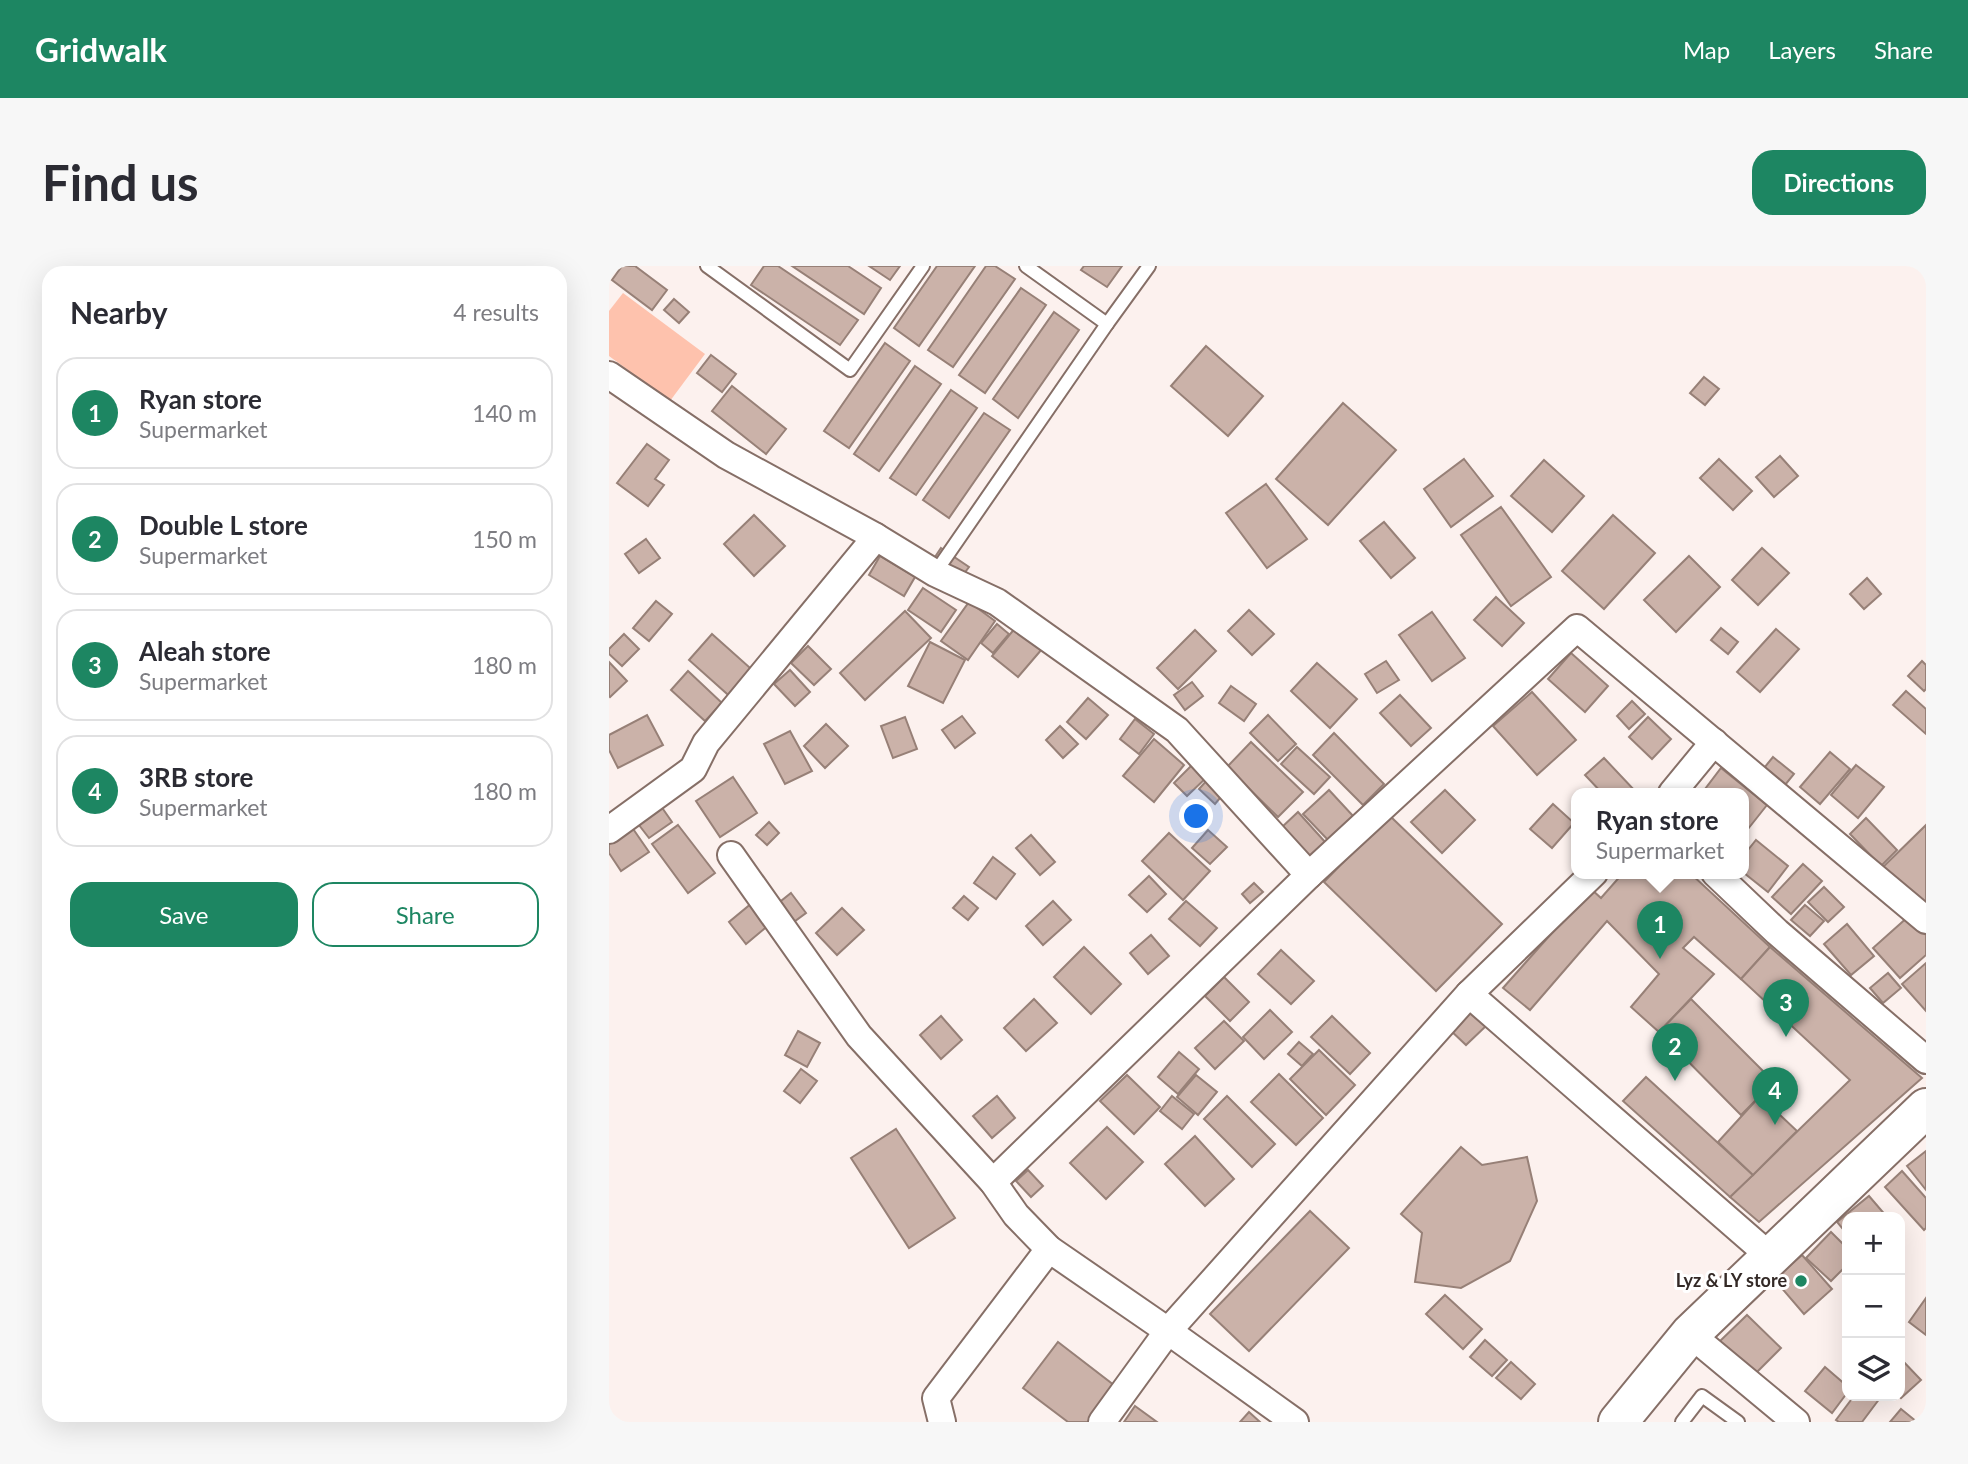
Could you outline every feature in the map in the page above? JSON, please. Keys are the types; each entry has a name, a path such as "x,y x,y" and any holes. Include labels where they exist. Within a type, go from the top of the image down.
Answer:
{"main road":[{"path":"1618,1422 1690,1334 1926,1108"}],"street":[{"path":"609,374 726,455 876,537 935,573 997,603 1177,730 1309,875"},
{"path":"609,830 693,769 706,743 876,537"},
{"path":"993,1182 1309,875 1577,628 1926,920"},
{"path":"1676,788 1714,743"},
{"path":"731,855 859,1036 993,1182 1016,1215 1049,1249 1295,1422"},
{"path":"1102,1422 1168,1331 1469,994 1588,879"},
{"path":"1722,879 1777,932 1926,1060"},
{"path":"1469,994 1771,1257"},
{"path":"942,1422 936,1398 1049,1249"},
{"path":"1690,1334 1790,1420"}],"lane":[{"path":"707,266 850,370 923,266"},
{"path":"1026,266 1107,324"},
{"path":"935,573 1149,266"},
{"path":"1682,1422 1702,1396 1738,1422"}],"shaded area":[{"path":"623,293 705,354 670,401 609,356 609,311"}],"building":[{"path":"622,266 635,266 667,290 652,310 612,280"},
{"path":"764,266 778,266 858,320 840,345 751,285"},
{"path":"792,266 848,266 881,288 864,314"},
{"path":"869,266 900,266 890,280"},
{"path":"937,266 975,266 919,346 894,328"},
{"path":"986,266 995,266 1015,279 953,367 928,350"},
{"path":"1084,266 1122,266 1107,287 1081,270"},
{"path":"1021,288 1046,305 985,393 959,375"},
{"path":"674,299 689,312 679,323 664,310"},
{"path":"1054,312 1079,330 1018,418 993,399"},
{"path":"885,343 910,361 849,448 824,431"},
{"path":"1206,346 1263,396 1228,436 1171,386"},
{"path":"711,355 736,374 722,392 697,373"},
{"path":"915,366 941,384 879,471 854,454"},
{"path":"1704,377 1719,389 1705,405 1690,393"},
{"path":"732,386 786,429 766,454 712,411"},
{"path":"951,390 977,408 916,495 890,478"},
{"path":"1343,403 1396,450 1328,525 1276,479"},
{"path":"984,413 1010,430 949,518 923,500"},
{"path":"647,444 669,460 655,479 664,485 648,506 617,483"},
{"path":"1780,456 1798,476 1774,497 1756,477"},
{"path":"1464,459 1493,496 1451,527 1424,489"},
{"path":"1719,459 1752,491 1733,510 1700,478"},
{"path":"1544,460 1584,496 1552,532 1511,496"},
{"path":"1266,484 1307,539 1267,568 1226,513"},
{"path":"1501,507 1551,577 1511,606 1461,535"},
{"path":"754,515 785,546 754,576 724,544"},
{"path":"1613,515 1655,553 1604,609 1562,571"},
{"path":"1384,522 1415,558 1391,578 1360,541"},
{"path":"646,539 660,558 639,573 625,554"},
{"path":"941,548 969,567 963,575 935,557"},
{"path":"1762,548 1789,573 1758,605 1732,580"},
{"path":"880,556 915,577 904,596 869,575"},
{"path":"1689,556 1720,587 1676,632 1644,600"},
{"path":"1867,578 1881,594 1864,609 1850,594"},
{"path":"923,588 956,610 941,632 908,610"},
{"path":"1496,597 1524,623 1502,646 1474,620"},
{"path":"656,601 672,614 649,641 633,628"},
{"path":"969,602 995,621 968,660 941,641"},
{"path":"1249,610 1274,634 1252,655 1228,631"},
{"path":"905,611 931,638 865,700 840,673"},
{"path":"1432,612 1465,658 1432,681 1399,635"},
{"path":"997,624 1009,634 993,653 981,643"},
{"path":"1016,627 1042,649 1018,677 992,656"},
{"path":"1721,628 1738,642 1728,654 1711,640"},
{"path":"1776,629 1799,649 1760,692 1737,672"},
{"path":"1195,630 1216,651 1178,689 1157,668"},
{"path":"624,634 639,649 622,666 609,654 609,649"},
{"path":"712,634 758,675 735,701 689,660"},
{"path":"930,642 965,660 943,703 908,686"},
{"path":"808,646 831,669 814,685 791,663"},
{"path":"1571,653 1608,686 1585,712 1548,679"},
{"path":"1386,661 1399,680 1377,693 1365,674"},
{"path":"1922,661 1926,665 1924,691 1908,676"},
{"path":"609,662 627,681 610,697 609,696"},
{"path":"1317,663 1357,699 1330,728 1291,691"},
{"path":"790,670 810,692 795,706 774,684"},
{"path":"688,671 722,703 705,721 671,690"},
{"path":"1192,682 1203,696 1185,710 1174,695"},
{"path":"1231,686 1256,704 1244,721 1219,703"},
{"path":"1906,691 1926,709 1926,734 1893,705"},
{"path":"1532,692 1576,740 1537,775 1493,726"},
{"path":"1400,695 1431,728 1411,746 1380,713"},
{"path":"1088,698 1108,715 1086,739 1067,722"},
{"path":"1632,701 1645,714 1629,729 1617,716"},
{"path":"647,715 663,745 618,768 609,750 609,735"},
{"path":"1268,715 1296,744 1278,761 1250,733"},
{"path":"962,716 975,733 955,748 942,730"},
{"path":"905,717 917,749 893,758 881,726"},
{"path":"1648,717 1671,739 1652,759 1629,737"},
{"path":"1135,719 1154,734 1139,754 1120,739"},
{"path":"826,724 848,746 825,768 804,746"},
{"path":"1060,726 1078,744 1063,758 1046,740"},
{"path":"790,731 812,771 785,784 764,744"},
{"path":"1334,733 1384,784 1363,805 1313,755"},
{"path":"1154,739 1184,765 1154,802 1123,776"},
{"path":"1251,742 1303,792 1278,817 1227,767"},
{"path":"1297,747 1330,777 1314,794 1281,764"},
{"path":"1830,752 1850,769 1820,804 1800,787"},
{"path":"1773,757 1794,774 1785,785 1764,768"},
{"path":"1604,758 1632,788 1597,788 1585,775"},
{"path":"1194,763 1207,777 1187,796 1174,783"},
{"path":"1856,765 1884,787 1858,818 1831,795"},
{"path":"1721,768 1746,788 1706,788"},
{"path":"733,777 757,813 720,837 696,801"},
{"path":"1209,778 1225,792 1215,804 1199,789"},
{"path":"1329,790 1354,817 1329,841 1303,814"},
{"path":"1445,790 1475,820 1442,853 1411,822"},
{"path":"1749,791 1767,805 1749,828"},
{"path":"656,799 672,822 649,838 632,816"},
{"path":"1553,804 1571,820 1571,826 1552,848 1530,829"},
{"path":"1298,812 1326,843 1310,857 1282,827"},
{"path":"1389,815 1502,924 1436,991 1324,882"},
{"path":"1866,818 1897,850 1881,866 1850,834"},
{"path":"769,822 779,833 767,845 756,835"},
{"path":"629,823 649,852 621,871 609,853 609,837"},
{"path":"678,825 715,873 688,893 652,844"},
{"path":"1926,825 1926,913 1882,868"},
{"path":"1208,830 1227,847 1210,864 1192,848"},
{"path":"1169,833 1210,871 1183,900 1142,861"},
{"path":"1031,835 1055,862 1040,875 1016,848"},
{"path":"1756,840 1788,866 1768,892 1749,877 1749,849"},
{"path":"993,857 1015,874 996,899 974,883"},
{"path":"1803,864 1822,881 1791,914 1772,897"},
{"path":"1149,876 1166,894 1147,912 1129,895"},
{"path":"1618,879 1696,879 1770,947 1741,979 1694,937 1683,948 1714,974 1659,1032 1631,1007 1659,974 1607,921 1530,1010 1503,988 1591,889 1601,898"},
{"path":"1254,883 1263,892 1250,903 1242,894"},
{"path":"1824,887 1844,907 1828,922 1808,902"},
{"path":"791,893 806,913 791,924 776,905"},
{"path":"964,896 978,908 968,920 953,908"},
{"path":"1053,901 1071,920 1043,945 1026,926"},
{"path":"1186,901 1217,928 1200,946 1169,919"},
{"path":"752,903 770,924 746,944 729,922"},
{"path":"1805,905 1824,921 1810,936 1791,920"},
{"path":"842,908 864,930 837,955 816,933"},
{"path":"1909,916 1926,935 1926,955 1900,978 1873,948"},
{"path":"1847,924 1874,956 1851,975 1824,944"},
{"path":"1151,935 1169,956 1148,974 1130,953"},
{"path":"1084,947 1121,984 1091,1014 1054,977"},
{"path":"1770,947 1922,1078 1759,1222 1730,1197 1850,1080 1741,979"},
{"path":"1281,950 1314,981 1291,1004 1258,974"},
{"path":"1926,963 1926,1011 1902,984"},
{"path":"1888,973 1901,988 1883,1003 1870,988"},
{"path":"1224,977 1249,1002 1230,1021 1205,996"},
{"path":"1034,999 1057,1023 1026,1051 1004,1028"},
{"path":"1691,999 1774,1082 1741,1115 1659,1032"},
{"path":"1469,1008 1487,1025 1466,1045 1448,1028"},
{"path":"1270,1010 1292,1032 1264,1059 1243,1037"},
{"path":"941,1016 962,1040 941,1059 920,1035"},
{"path":"1332,1016 1370,1053 1350,1074 1311,1037"},
{"path":"1224,1021 1244,1041 1215,1069 1195,1048"},
{"path":"798,1031 820,1043 807,1067 785,1055"},
{"path":"1299,1042 1313,1054 1302,1066 1288,1054"},
{"path":"1319,1050 1355,1085 1326,1115 1290,1079"},
{"path":"1179,1052 1199,1069 1178,1094 1158,1077"},
{"path":"801,1069 817,1081 800,1103 784,1091"},
{"path":"1279,1074 1323,1118 1296,1145 1251,1102"},
{"path":"1127,1075 1160,1107 1134,1134 1100,1101"},
{"path":"1196,1075 1217,1092 1198,1115 1177,1097"},
{"path":"1646,1077 1753,1175 1730,1197 1623,1101"},
{"path":"997,1096 1015,1118 992,1138 973,1116"},
{"path":"1172,1096 1194,1114 1182,1129 1160,1111"},
{"path":"1227,1096 1275,1144 1252,1167 1204,1119"},
{"path":"1760,1096 1797,1131 1753,1175 1718,1142"},
{"path":"1107,1127 1143,1162 1106,1199 1070,1163"},
{"path":"896,1129 955,1218 909,1248 851,1158"},
{"path":"1195,1136 1234,1179 1205,1206 1165,1164"},
{"path":"1461,1147 1482,1165 1527,1157 1537,1201 1510,1261 1461,1288 1415,1282 1422,1233 1401,1214"},
{"path":"1926,1151 1926,1190 1907,1166"},
{"path":"1028,1170 1043,1186 1031,1197 1016,1181"},
{"path":"1902,1171 1926,1198 1924,1230 1885,1187"},
{"path":"1869,1196 1883,1212 1849,1212"},
{"path":"1310,1211 1349,1248 1249,1351 1210,1314"},
{"path":"1831,1232 1842,1243 1842,1270 1831,1281 1806,1258"},
{"path":"1802,1255 1832,1289 1804,1314 1774,1279"},
{"path":"1445,1295 1482,1329 1463,1349 1426,1314"},
{"path":"1926,1298 1926,1335 1909,1322"},
{"path":"1747,1315 1781,1348 1753,1376 1719,1342"},
{"path":"1485,1340 1507,1360 1492,1376 1470,1357"},
{"path":"1058,1342 1119,1389 1094,1422 1068,1422 1023,1388"},
{"path":"1511,1362 1535,1384 1521,1399 1496,1378"},
{"path":"1905,1363 1921,1380 1905,1394"},
{"path":"1825,1367 1842,1382 1842,1400 1832,1413 1805,1391"},
{"path":"1850,1401 1878,1401 1862,1422 1836,1420"},
{"path":"1135,1406 1157,1422 1124,1422"},
{"path":"1901,1409 1917,1422 1890,1422"},
{"path":"1249,1412 1260,1422 1240,1422"}],"place":[{"name":"Ryan store","path":"1660,959"},
{"name":"Aleah store","path":"1786,1037"},
{"name":"Double L store","path":"1675,1081"},
{"name":"3RB store","path":"1775,1125"},
{"name":"Lyz & LY store","path":"1801,1281"}]}
